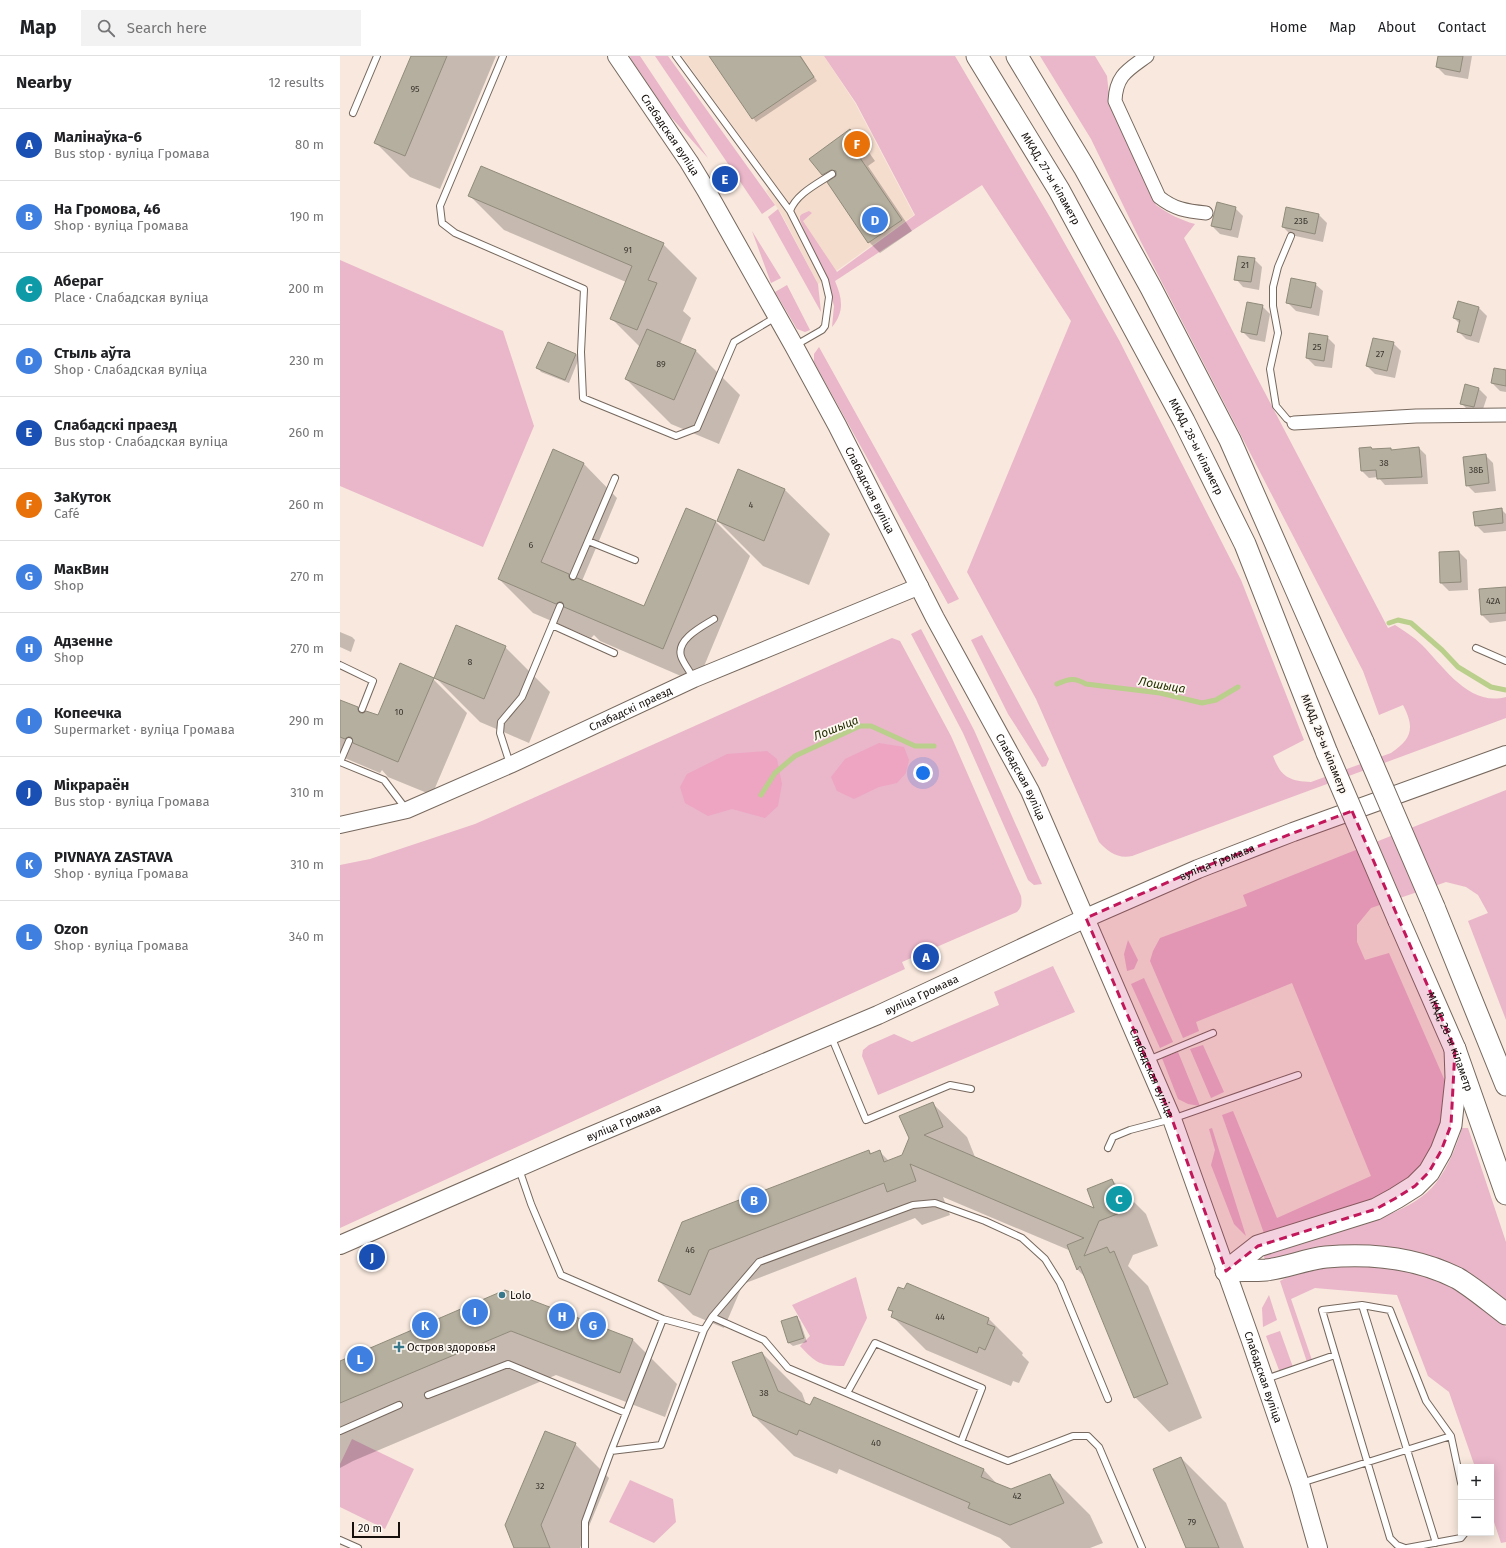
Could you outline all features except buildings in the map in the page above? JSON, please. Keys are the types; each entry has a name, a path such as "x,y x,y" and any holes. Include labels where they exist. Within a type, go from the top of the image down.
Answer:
{"highway":[{"name":"МКАД, 27-ы кіламетр","path":"977,56 1059,190 1121,303"},
{"path":"1017,56 1084,167 1151,288 1230,440 1434,907 1506,1085"},
{"name":"МКАД, 28-ы кіламетр","path":"1121,303 1184,420 1245,544 1326,753 1455,1049 1506,1194"},
{"path":"1226,1270 1258,1246 1376,1209 1415,1186 1429,1172 1441,1151 1450,1125 1456,1078 1455,1049"},
{"path":"1226,1270 1267,1270 1325,1257 1362,1256 1399,1259 1428,1267 1457,1278 1506,1314"}],"main road":[{"name":"Слабадская вуліца","path":"617,56 689,162 794,346 837,425 935,618 1030,791 1172,1119 1300,1484 1318,1548"},
{"name":"вуліца Громава","path":"340,1246 518,1168 878,1015 1086,918 1198,869 1285,835 1506,754"}],"street":[{"path":"1147,56 1125,73 1118,82 1115,101 1159,197 1168,204 1180,210 1206,214"},
{"path":"1294,423 1416,416 1506,415"},
{"name":"Слабадскі праезд","path":"340,825 407,810 510,765 694,679 920,586"}],"lane":[{"path":"353,113 377,56"},
{"path":"503,56 440,206 442,223 455,234 584,289 581,352 583,398 676,436 697,428 734,342 777,317"},
{"path":"676,56 790,211 825,280 829,297 825,326 822,330 794,346"},
{"path":"790,211 792,204 798,198 832,174"},
{"path":"1291,236 1278,268 1273,287 1273,306 1278,333 1270,369 1276,406 1287,419 1294,423"},
{"path":"573,576 615,478"},
{"path":"588,541 635,560"},
{"path":"510,765 500,733 501,722 522,697 560,606"},
{"path":"694,679 680,656 681,646 692,632 714,619"},
{"path":"552,625 614,653"},
{"path":"1476,648 1506,661"},
{"path":"340,666 373,681 362,709"},
{"path":"349,741 340,762 384,780 407,810"},
{"path":"1146,1061 1213,1033"},
{"path":"830,1035 866,1120 950,1085 971,1090"},
{"path":"1108,1148 1113,1137 1130,1130 1172,1119 1298,1075"},
{"path":"518,1168 531,1204 561,1275 663,1319 704,1330"},
{"path":"611,1451 661,1445 704,1330 712,1318 759,1262 913,1205 934,1203 985,1221 1022,1238 1045,1258 1060,1283 1108,1399"},
{"path":"1362,1305 1436,1543"},
{"path":"1458,1469 1451,1436 1426,1401 1390,1310 1362,1305 1322,1310 1390,1538 1397,1545 1406,1548 1461,1538 1463,1536"},
{"path":"712,1318 764,1340 788,1368 1008,1461 1073,1436 1088,1436 1099,1447 1142,1548"},
{"path":"585,1548 585,1522 663,1319"},
{"path":"847,1393 875,1344 982,1388 962,1442"},
{"path":"1264,1380 1336,1355"},
{"path":"428,1395 508,1364 626,1413"},
{"path":"340,1431 400,1405"},
{"path":"1300,1484 1451,1436"},
{"path":"340,1540 358,1548"}],"highlighted area":[{"path":"1352,811 1455,1049 1451,1125 1441,1151 1429,1172 1415,1186 1376,1209 1258,1246 1226,1271 1172,1119 1086,918 1198,869"}],"shaded area":[{"path":"630,56 640,56 708,158 669,115"},
{"path":"655,56 668,56 775,205 762,214"},
{"path":"682,56 824,56 855,103 914,215 818,284 782,215 766,191 774,183"},
{"path":"824,56 955,56 1051,219 1119,340 1241,580 1304,740 1273,756 1279,769 1283,773 1291,779 1311,782 1391,753 1407,738 1410,727 1407,713 1403,705 1379,715 1363,671 1141,242 1091,139 1040,56 1095,56 1107,76 1110,105 1156,205 1184,221 1195,224 1184,238 1388,628 1395,625 1412,637 1422,645 1448,674 1469,691 1480,696 1493,699 1506,697 1506,718 1132,856 1118,856 1102,846 1036,699 967,572 1071,321 982,185 835,281 841,299 841,310 832,327 834,306 830,291 800,220 800,216 809,211 812,213 803,221 837,272 915,215 856,103"},
{"path":"778,209 818,284 821,312 768,217"},
{"path":"752,231 781,278 771,283"},
{"path":"340,260 503,331 534,426 483,547 340,486"},
{"path":"787,285 810,330 805,332 797,329 775,292"},
{"path":"819,347 959,599 948,604 814,362 814,354"},
{"path":"921,629 974,730 1042,884 1034,885 1028,880 963,733 911,634"},
{"path":"982,635 1049,759 1046,766 1042,767 1008,714 971,640"},
{"path":"892,638 900,641 951,736 1021,896 1021,905 1017,912 902,962 905,969 340,1228 340,865 370,859 475,824"},
{"path":"879,743 904,747 909,760 906,773 897,783 879,787 854,799 837,791 831,777 845,759"},
{"path":"767,751 777,759 782,784 778,806 765,818 732,809 708,816 685,803 680,787 687,774 727,754"},
{"path":"1506,790 1506,1020 1468,921 1488,913 1478,895 1466,887 1446,882 1371,908 1357,925 1357,942 1365,960 1389,953 1448,1088 1440,1135 1422,1166 1394,1192 1266,1239 1222,1115 1233,1111 1277,1218 1371,1176 1292,983 1196,1022 1199,1031 1183,1038 1150,961 1153,951 1160,938 1247,906 1243,895"},
{"path":"1128,940 1138,960 1134,969 1127,971 1124,954"},
{"path":"1053,966 1075,1012 878,1095 862,1056 863,1050 869,1045 894,1034 912,1042 999,1005 994,992"},
{"path":"1144,978 1173,1042 1160,1048 1131,984"},
{"path":"1203,1045 1224,1092 1211,1098 1190,1049"},
{"path":"1178,1052 1200,1106 1188,1104 1178,1099 1162,1058"},
{"path":"1212,1128 1246,1236 1234,1224 1211,1165 1215,1150 1209,1129"},
{"path":"1462,1128 1468,1128 1506,1242 1506,1301 1437,1262 1265,1261 1265,1253 1375,1219 1403,1208 1415,1201 1426,1193 1440,1177 1451,1157"},
{"path":"1341,1263 1381,1265 1415,1272 1449,1285 1480,1303 1506,1327 1506,1542 1501,1543 1494,1522 1494,1464 1474,1464 1449,1392 1428,1376 1397,1295 1315,1288 1291,1299 1312,1360 1307,1362 1280,1281 1292,1275"},
{"path":"856,1277 867,1318 844,1366 829,1365 819,1362 810,1356 800,1346 810,1336 792,1305"},
{"path":"1269,1295 1277,1320 1263,1327 1262,1308"},
{"path":"1280,1331 1294,1370 1283,1372 1279,1370 1266,1336"},
{"path":"352,1439 414,1469 385,1529 340,1507 340,1464"},
{"path":"630,1480 673,1499 676,1522 654,1543 609,1522"}],"waterway":[{"name":"Лошыца","path":"1389,623 1398,620 1411,623 1442,650 1458,667 1491,687 1506,690"},
{"name":"Лошыца","path":"1057,684 1069,680 1075,680 1086,684 1160,693 1202,703 1216,700 1238,687"},
{"name":"Лошыца","path":"761,795 775,773 795,756 860,726 871,726 915,746 934,746"}],"place":[{"name":"ЗаКуток","path":"857,144"},
{"name":"Слабадскі праезд","path":"725,179"},
{"name":"Стыль аўта","path":"875,220"},
{"name":"Малінаўка-6","path":"926,957"},
{"name":"Абераг","path":"1119,1199"},
{"name":"На Громова, 46","path":"754,1200"},
{"name":"Мікрараён","path":"372,1257"},
{"name":"Lolo","path":"502,1295"},
{"name":"Копеечка","path":"475,1312"},
{"name":"Адзенне","path":"562,1316"},
{"name":"PIVNAYA ZASTAVA","path":"425,1325"},
{"name":"МакВин","path":"593,1325"},
{"name":"Остров здоровья","path":"399,1347"},
{"name":"Ozon","path":"360,1359"}]}
